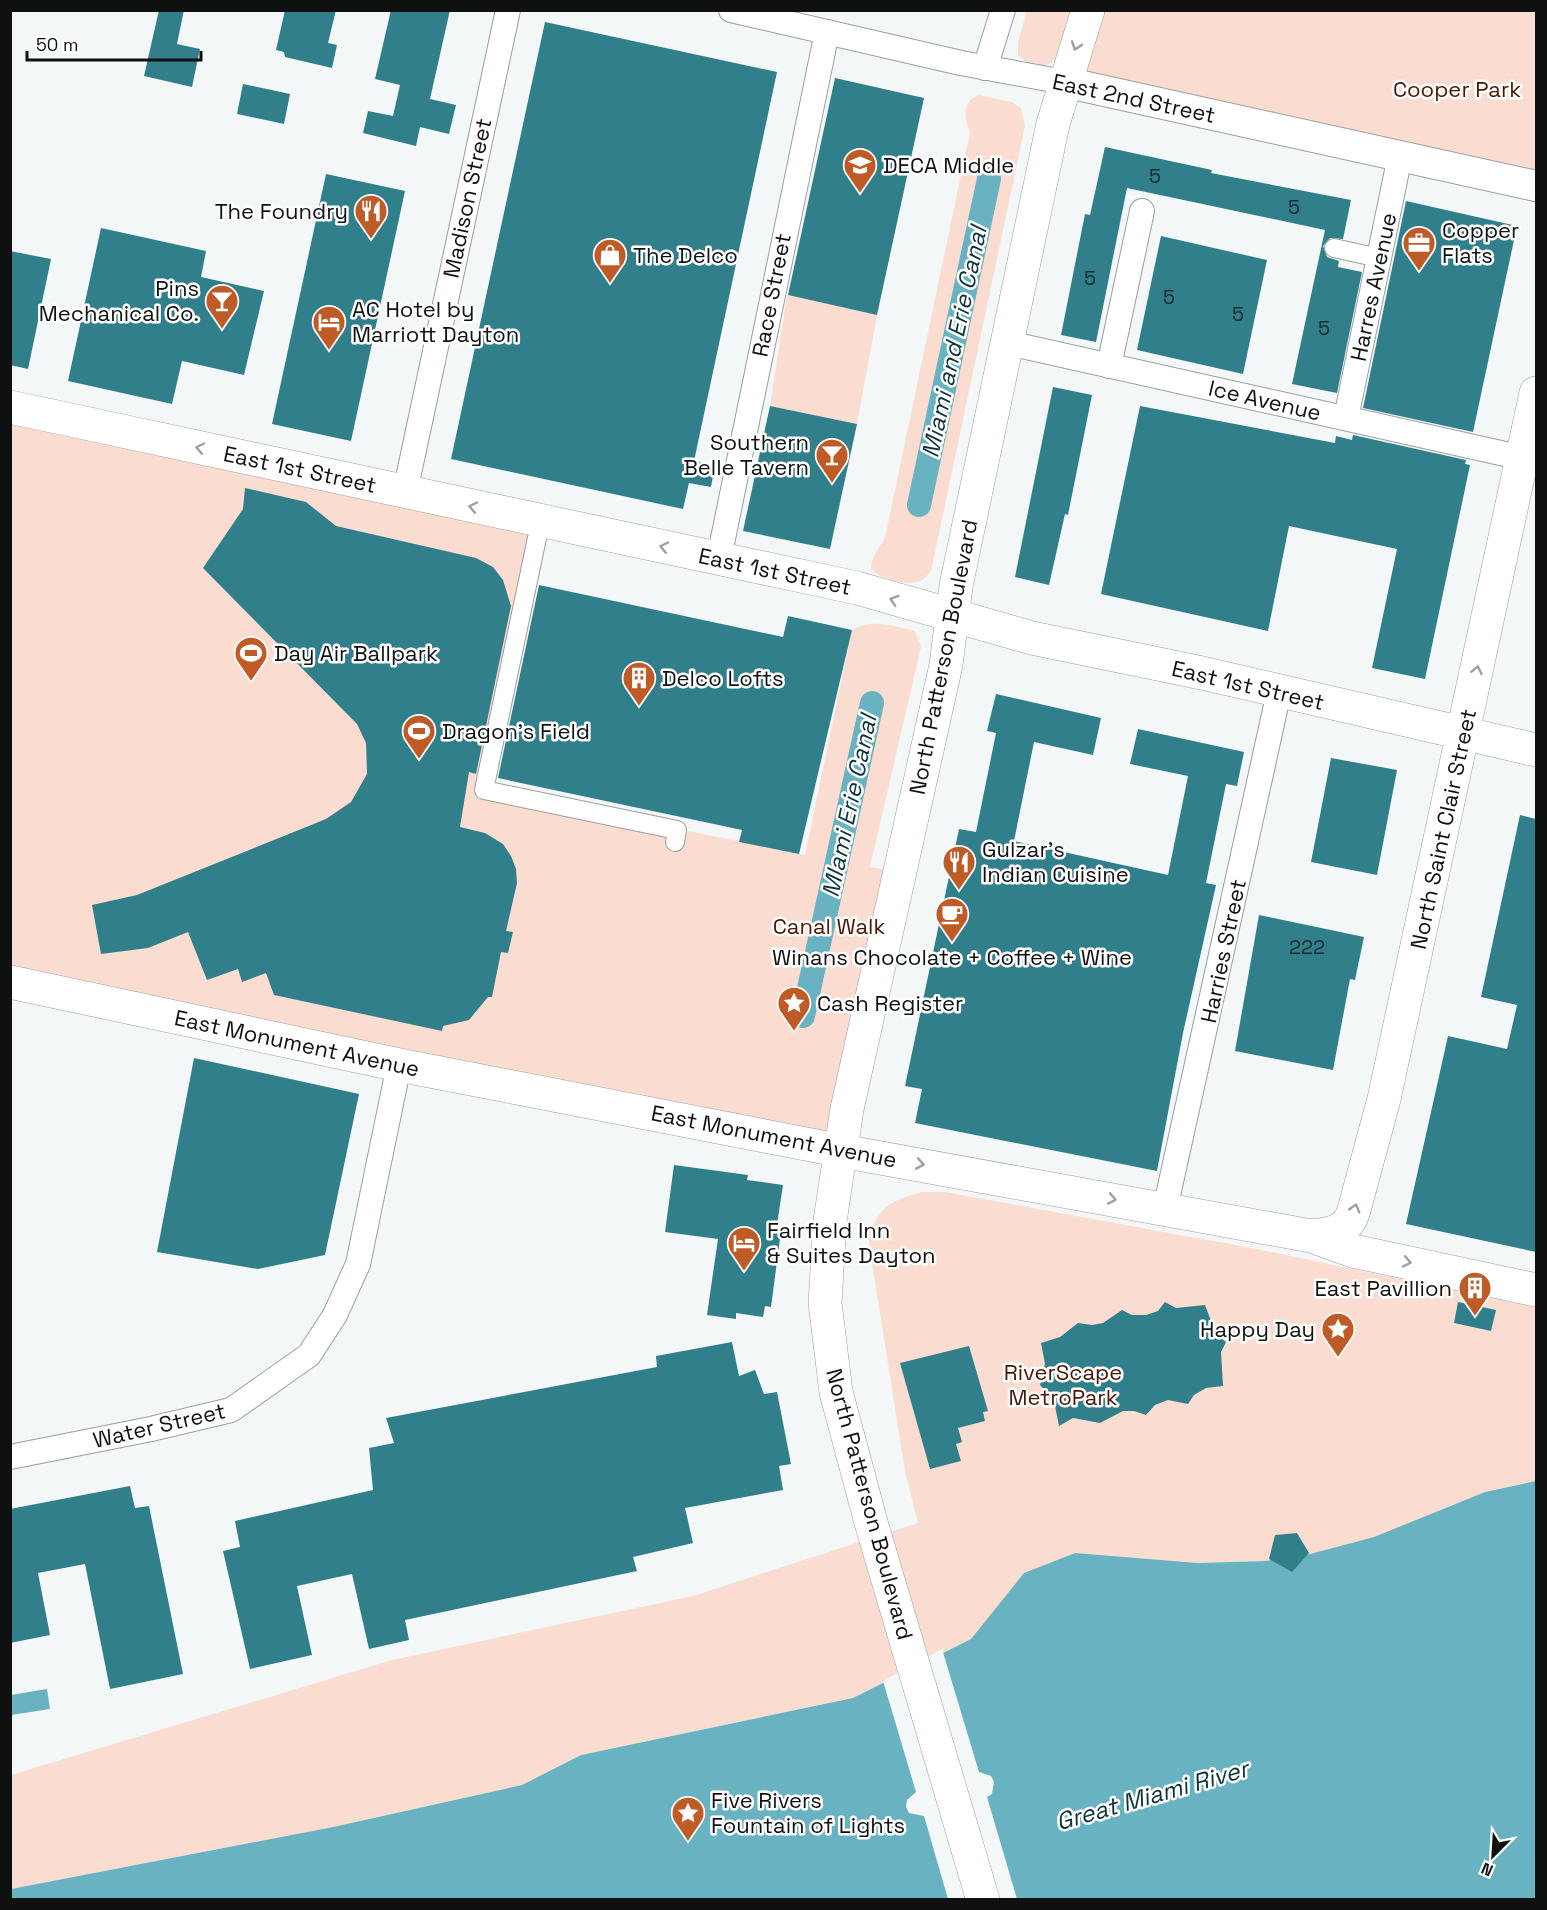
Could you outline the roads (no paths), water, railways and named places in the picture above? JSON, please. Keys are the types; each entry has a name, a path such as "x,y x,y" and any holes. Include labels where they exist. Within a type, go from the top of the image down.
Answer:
{"main road":[{"name":"North Patterson Boulevard","path":"983,1899 872,1526 836,1392 825,1311 830,1221 847,1109 946,665 951,615 1053,124 1064,82 1088,10"},
{"name":"North Saint Clair Street","path":"1311,1236 1333,1234 1344,1228 1354,1210 1384,1099 1536,393"},
{"name":"East 1st Street","path":"10,407 857,588 1032,639 1536,750"},
{"name":"East Monument Avenue","path":"10,982 399,1065 842,1151 1311,1236 1353,1251 1536,1290"}],"street":[{"name":"Madison Street","path":"405,492 508,10"},
{"name":"East 2nd Street","path":"731,10 985,68 1064,82 1536,186"},
{"path":"985,68 1003,10"},
{"name":"Race Street","path":"719,558 826,32"},
{"name":"Harres Avenue","path":"1346,418 1400,156"},
{"path":"1109,366 1142,211"},
{"path":"1334,248 1379,258"},
{"name":"Ice Avenue","path":"1008,343 1523,458"},
{"path":"537,538 484,790 677,830 675,842"},
{"name":"Harries Street","path":"1165,1209 1279,692"},
{"name":"Water Street","path":"10,1457 151,1429 231,1410 309,1355 335,1315 358,1264 399,1065"}],"water":[{"name":"Great Miami River","path":"1536,1481 1536,1899 11,1900 11,1889 333,1827 522,1785 581,1755 853,1698 971,1639 1024,1573 1075,1553 1198,1563 1265,1561 1310,1554 1374,1537 1485,1492"},
{"path":"47,1689 50,1709 11,1715 11,1695"}],"waterway":[{"name":"Miami and Erie Canal","path":"919,505 989,179"},
{"name":"MIami Erie Canal","path":"803,1016 872,703"}],"place":[{"name":"DECA Middle","path":"860,194"},
{"name":"The Foundry","path":"371,240"},
{"name":"Copper Flats","path":"1419,272"},
{"name":"The Delco","path":"610,284"},
{"name":"Pins Mechanical Co.","path":"222,330"},
{"name":"AC Hotel by Marriott Dayton","path":"329,351"},
{"name":"Southern Belle Tavern","path":"832,484"},
{"name":"Day Air Ballpark","path":"251,682"},
{"name":"Delco Lofts","path":"639,707"},
{"name":"Dragon's Field","path":"419,760"},
{"name":"Gulzar's Indian Cuisine","path":"959,891"},
{"name":"Winans Chocolate + Coffee + Wine","path":"952,943"},
{"name":"Cash Register","path":"794,1032"},
{"name":"Fairfield Inn & Suites Dayton","path":"744,1272"},
{"name":"East Pavillion","path":"1475,1317"},
{"name":"Happy Day","path":"1338,1358"},
{"name":"Five Rivers Fountain of Lights","path":"688,1842"}],"park label":[{"name":"Cooper Park","path":"1457,89"},
{"name":"Canal Walk","path":"829,926"},
{"name":"RiverScape MetroPark","path":"1063,1384"}]}
